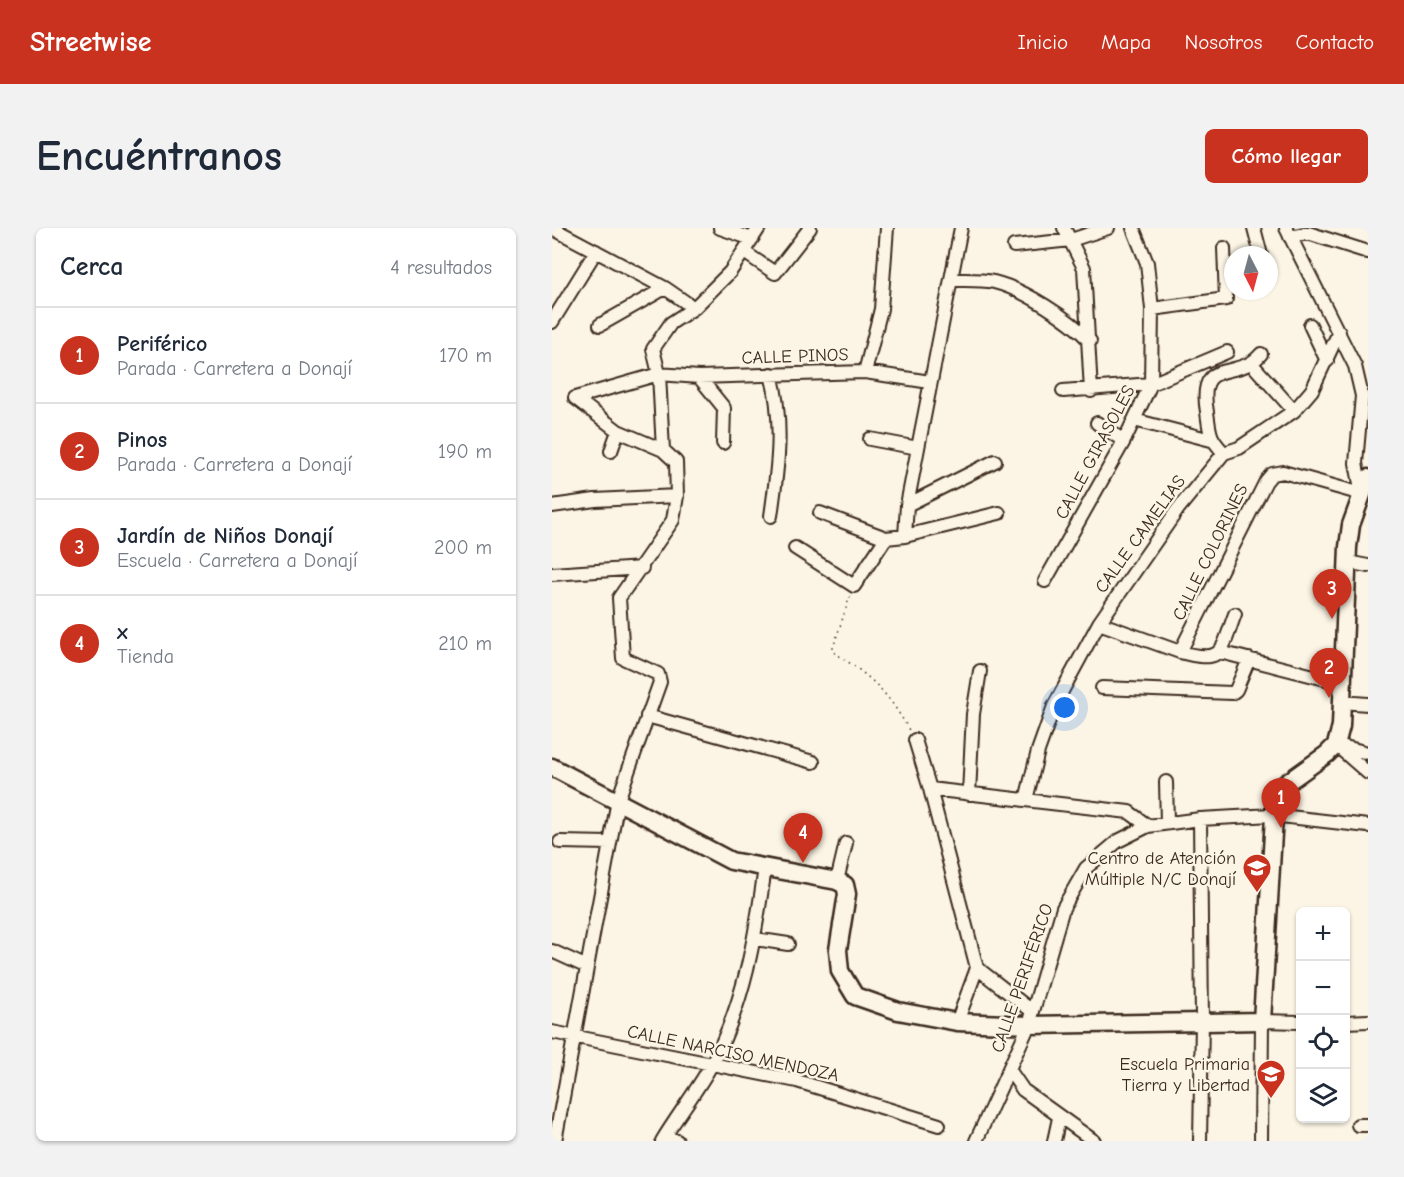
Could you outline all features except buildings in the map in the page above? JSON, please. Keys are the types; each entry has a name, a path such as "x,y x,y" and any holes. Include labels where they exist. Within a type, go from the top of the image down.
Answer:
{"main road":[{"path":"552,767 731,861 837,881 845,885 847,894 838,950 840,971 855,996 898,1011 957,1022 1031,1018 1262,1021 1272,815 1275,799 1285,784 1336,745 1341,726 1340,702 1351,525 1365,486"}],"street":[{"path":"552,228 665,288 694,308"},
{"path":"663,450 659,374 653,349 671,323 694,308 730,273 756,233 720,228"},
{"path":"744,252 775,273 810,228"},
{"path":"865,372 881,309 887,228"},
{"path":"905,536 907,505 961,228"},
{"path":"1064,228 1084,268 1090,341 1090,391"},
{"path":"1014,246 1071,240 1108,228"},
{"name":"CALLE GIRASOLES","path":"1045,581 1124,441 1151,384 1152,309 1147,263 1132,228"},
{"path":"1254,228 1259,246"},
{"path":"1365,486 1356,463 1362,396 1355,366 1288,233 1307,231 1368,252"},
{"path":"552,322 596,251"},
{"path":"951,280 994,282 1017,292 1063,318 1090,341"},
{"path":"600,325 665,288"},
{"path":"1152,309 1224,299"},
{"path":"1310,325 1327,361"},
{"name":"CALLE CAMELIAS","path":"1026,800 1038,751 1054,706 1099,623 1178,509 1224,453 1239,448 1294,411 1312,390 1339,332"},
{"path":"1063,391 1090,391 1151,384 1227,352"},
{"path":"1211,440 1204,393 1206,382 1229,369 1252,364 1261,354"},
{"path":"1252,364 1294,411"},
{"name":"CALLE PINOS","path":"618,431 575,398 659,374 699,376 865,372 930,382"},
{"path":"771,374 779,402 780,450 771,516"},
{"path":"699,376 724,408 723,442"},
{"path":"1134,420 1211,440 1224,453"},
{"path":"1097,423 1124,441"},
{"path":"555,1141 585,966 618,800 660,678 658,674 623,658 619,598 642,568 673,520 677,496 676,462 663,450 618,431 611,451"},
{"path":"870,439 918,448"},
{"path":"907,505 995,461"},
{"name":"CALLE COLORINES","path":"1180,652 1266,481 1272,474 1283,472 1365,486"},
{"path":"552,506 595,500 677,496"},
{"path":"820,513 886,538 905,536 999,513"},
{"path":"795,548 854,586 886,538"},
{"path":"1347,562 1368,566"},
{"path":"552,574 642,568"},
{"path":"1099,623 1180,652 1199,657 1214,657 1220,652 1235,614"},
{"path":"1220,652 1341,683"},
{"path":"1102,688 1232,693 1236,690 1249,659"},
{"path":"969,794 973,714 980,671"},
{"path":"1340,702 1368,704"},
{"path":"647,716 813,762"},
{"path":"915,740 977,968 1031,1018"},
{"path":"1336,745 1368,753"},
{"path":"1336,745 1368,773"},
{"path":"1166,782 1167,822"},
{"path":"930,789 1129,812 1148,826"},
{"name":"CALLE PERIFÉRICO","path":"976,1141 1010,1071 1031,1018 1064,908 1086,868 1118,841 1148,826 1200,819 1272,815 1368,826"},
{"path":"1200,819 1202,1021 1200,1141"},
{"path":"560,842 609,843"},
{"path":"837,881 846,843"},
{"path":"668,1139 711,1066 734,1009 755,939 765,867"},
{"path":"755,939 788,944"},
{"path":"552,951 585,966"},
{"path":"957,1022 977,968"},
{"path":"1261,1141 1262,1021 1296,1022"},
{"path":"1350,1022 1368,1021"},
{"name":"CALLE NARCISO MENDOZA","path":"552,1032 711,1066 797,1081 939,1125"},
{"path":"1010,1071 1023,1090 1094,1141"},
{"path":"1054,1141 1059,1118"}],"path":[{"path":"854,586 832,651 871,676 893,701 915,740"}],"place":[{"name":"Jardín de Niños Donají","path":"1332,619"},
{"name":"Pinos","path":"1329,698"},
{"name":"Periférico","path":"1281,828"},
{"name":"x","path":"803,863"},
{"name":"Centro de Atención Múltiple N/C Donají","path":"1257,894"},
{"name":"Escuela Primaria Tierra y Libertad","path":"1271,1100"}]}
